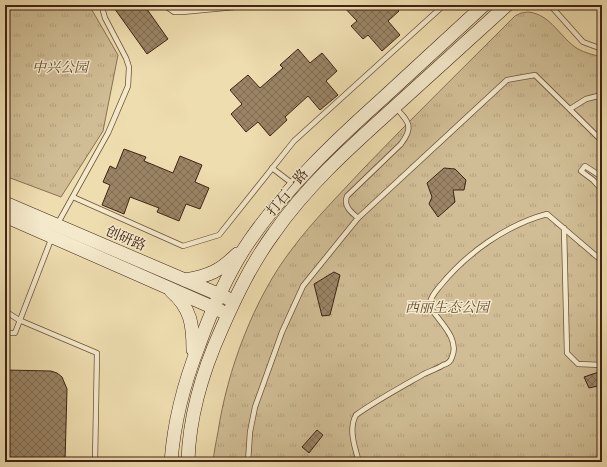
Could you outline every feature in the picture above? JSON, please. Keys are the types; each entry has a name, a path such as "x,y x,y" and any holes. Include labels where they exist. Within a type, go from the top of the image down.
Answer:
{"main road":[{"name":"打石一路","path":"171,462 179,407 192,362 228,278 250,240 294,185 340,137 484,5"},
{"name":"打石一路","path":"188,462 189,439 198,397 210,357 241,286 264,247 304,195 344,153 507,5"},
{"name":"创研路","path":"5,203 55,231 165,286 228,314"},
{"name":"创研路","path":"5,216 55,231 185,280 234,301"},
{"path":"185,280 209,275 218,271 228,264 250,240"},
{"path":"165,286 178,297 188,311 192,323 193,333 192,362"}],"lane":[{"path":"5,333 15,333 55,231 108,133 128,86 129,67 126,58 104,18 102,11 103,5"},
{"path":"164,5 174,12 182,12 235,7 241,5"},
{"path":"73,197 183,246 219,235 294,141 444,5"},
{"path":"550,5 583,42 602,49"},
{"path":"248,462 250,432 255,408 290,312 303,286 358,218 507,80 535,75 602,140"},
{"path":"570,109 586,99 602,95"},
{"path":"358,218 348,209 346,205 345,200 347,196 401,144 409,131 407,119 395,107"},
{"path":"602,177 585,166 581,171 593,180 602,190"},
{"path":"272,168 294,185"},
{"path":"359,462 355,449 352,428 353,420 356,415 425,373 449,362 452,357 454,350 453,342 430,308 430,302 432,296 447,278 478,250 503,233 530,219 547,214 602,261"},
{"path":"564,228 567,352 578,364 602,365"},
{"path":"5,311 19,320 97,353 95,462"}],"green space":[{"name":"中兴公园","path":"5,5 89,5 118,55 103,131 61,197 5,176"},
{"name":"西丽生态公园","path":"528,12 543,17 578,49 602,57 602,462 213,462 222,409 235,360 254,312 278,268 317,219 362,170 515,16"}],"building":[{"path":"112,5 144,5 168,39 147,54"},
{"path":"342,5 394,5 399,11 388,21 400,35 382,51 368,35 363,39 351,26 357,21"},
{"path":"298,49 310,63 322,53 337,71 326,81 338,95 320,110 308,96 285,117 287,120 270,136 258,122 246,132 231,114 242,104 230,90 248,75 260,88 283,68 280,65"},
{"path":"124,149 146,157 144,161 173,173 180,156 202,165 195,182 209,188 200,209 186,204 179,221 157,212 159,208 130,197 124,214 102,205 110,185 103,182 110,166 116,169"},
{"path":"444,168 455,169 466,180 464,190 453,190 455,202 438,217 429,204 432,197 427,183"},
{"path":"334,272 340,275 330,315 322,316 314,284"},
{"path":"5,370 51,371 62,377 67,389 65,462 5,462"},
{"path":"602,371 602,385 589,388 584,377"},
{"path":"317,430 323,435 309,453 302,447"}]}
